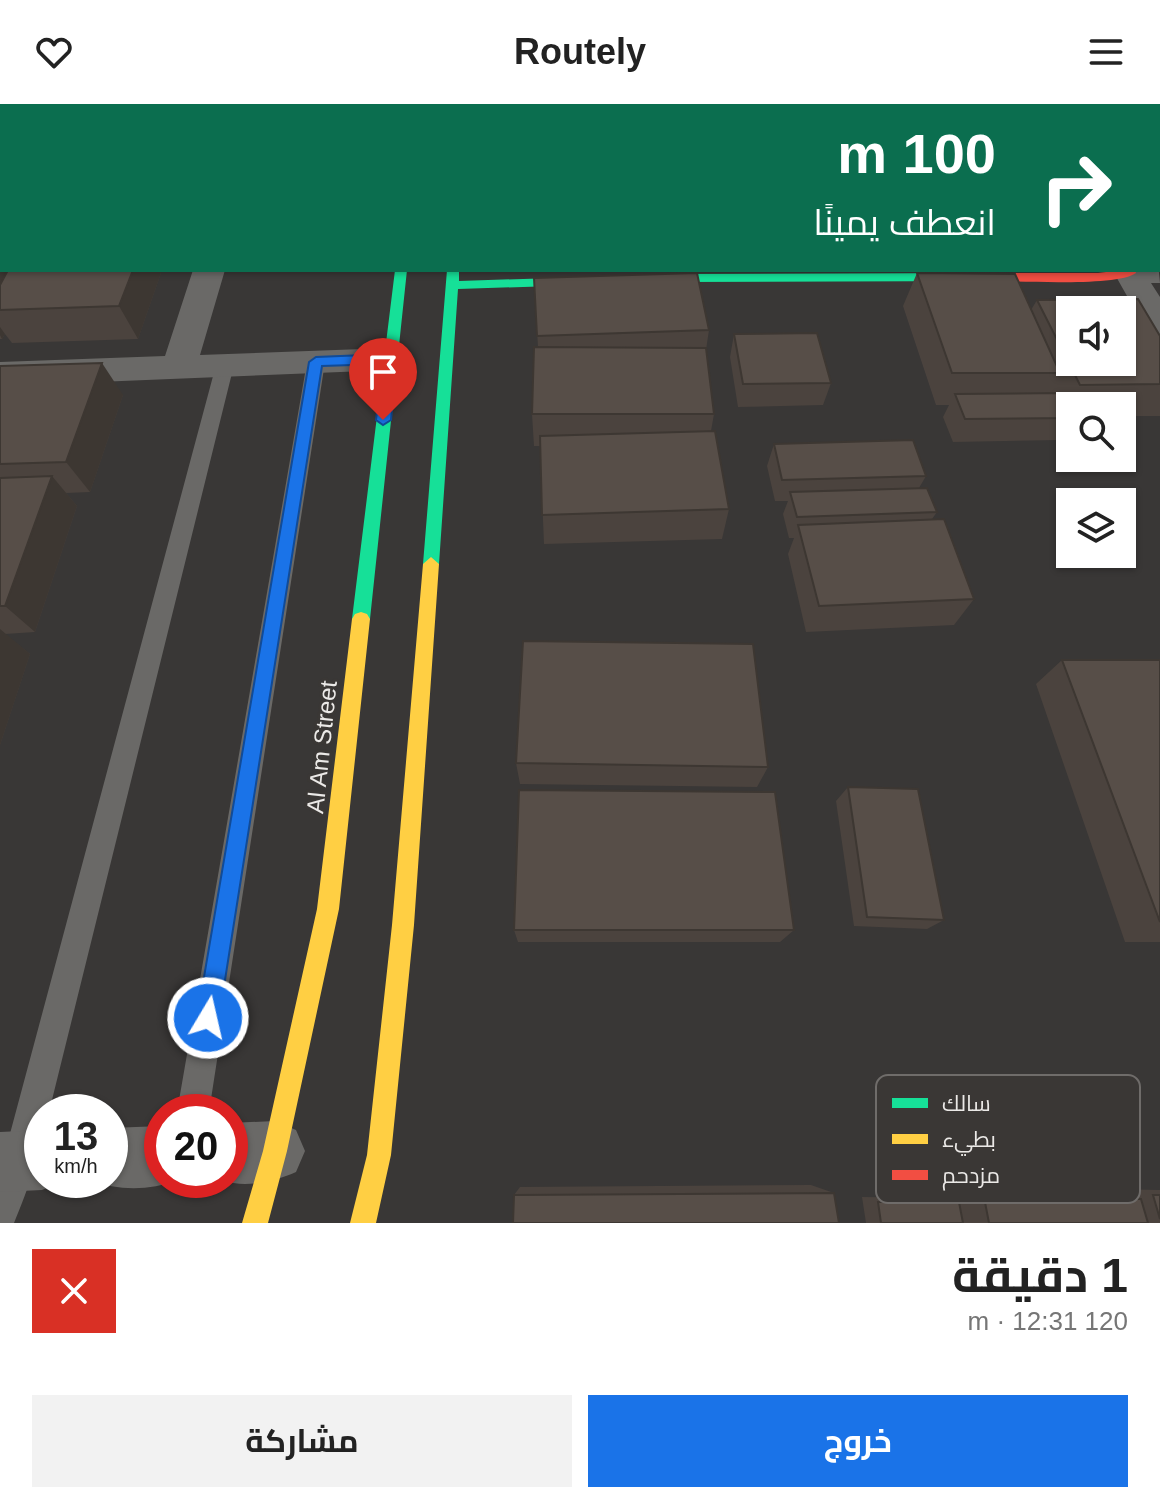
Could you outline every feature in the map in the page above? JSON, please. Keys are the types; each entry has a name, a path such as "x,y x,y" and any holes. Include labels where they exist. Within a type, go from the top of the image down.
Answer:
{"main road":[{"name":"Al Am Street","path":"255,1223 253,1152 328,909 401,272"},
{"path":"363,1223 379,1155 403,925 452,277 1098,277 1140,272"}],"street":[{"path":"179,367 208,272"},
{"path":"1140,272 1160,325"},
{"path":"0,374 390,359"}],"lane":[{"path":"196,1094 316,362"},
{"path":"0,1217 21,1161 225,365"}],"building":[{"path":"7,272 132,272 119,306 0,310 0,285"},
{"path":"697,273 709,330 537,336 534,278"},
{"path":"917,273 1015,274 1056,364 1056,373 952,373"},
{"path":"1138,299 1160,336 1160,384 1080,385 1075,376 1136,376"},
{"path":"1037,300 1056,300 1056,338"},
{"path":"817,333 831,383 743,384 734,334"},
{"path":"534,347 706,348 714,414 532,414"},
{"path":"102,363 66,462 0,464 0,366"},
{"path":"1056,393 1056,418 965,419 955,394"},
{"path":"715,431 729,509 542,515 540,436"},
{"path":"913,440 926,476 782,480 774,444"},
{"path":"52,476 5,606 0,606 0,478"},
{"path":"927,488 937,512 797,517 790,492"},
{"path":"944,519 974,599 819,606 798,525"},
{"path":"523,641 753,644 768,767 516,763"},
{"path":"1062,660 1160,660 1160,922"},
{"path":"848,787 918,789 944,920 867,917"},
{"path":"519,790 775,792 794,930 514,930"},
{"path":"834,1193 839,1223 513,1223 514,1195"},
{"path":"1153,1195 1160,1195 1160,1219"},
{"path":"1140,1199 1148,1223 989,1223 985,1203 1140,1203"},
{"path":"878,1203 959,1203 963,1223 881,1223"}],"traffic: fast":[{"path":"361,619 401,272"},
{"path":"431,564 453,272"},
{"path":"452,285 676,278 988,277"}],"traffic: slow":[{"path":"363,1223 379,1155 403,925 431,564"},
{"path":"255,1223 275,1151 328,909 361,619"}],"traffic: jam":[{"path":"988,277 1098,277 1130,272"}],"route":[{"path":"208,1018 316,362 390,359 383,420"}]}
